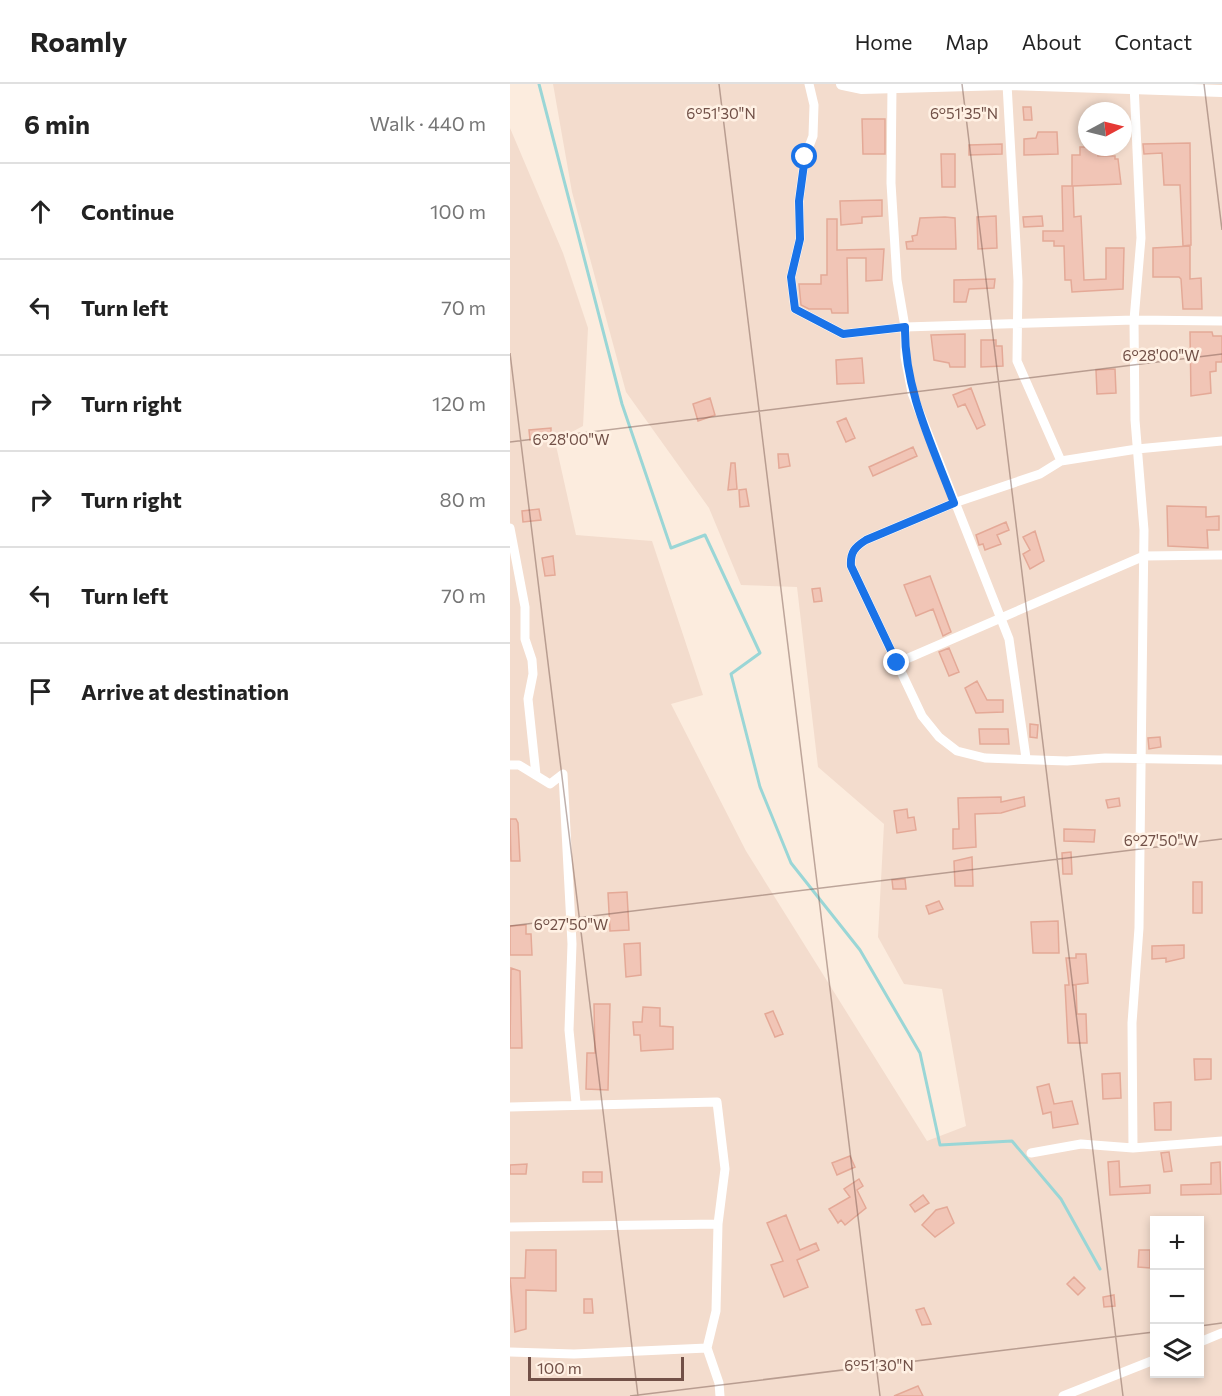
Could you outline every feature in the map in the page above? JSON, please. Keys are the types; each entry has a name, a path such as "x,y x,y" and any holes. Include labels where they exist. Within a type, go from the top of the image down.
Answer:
{"street":[{"path":"809,84 814,99 813,136 805,157 799,201 800,239 791,277 795,309 843,334 905,327 1134,320 1222,321"},
{"path":"842,84 861,88 1007,84 1134,85 1222,91"},
{"path":"1007,84 1018,324 1017,361 1061,461"},
{"path":"1133,1148 1132,1023 1139,928 1144,556 1137,449 1134,320 1141,238 1134,85"},
{"path":"892,86 891,183 897,280 905,327 905,357 912,393 1001,618 1012,652 1026,758"},
{"path":"1222,441 1137,449 1061,461 1040,474 954,503 866,540 855,548 851,556 851,566 922,716 939,737 957,751 985,758 1067,761 1105,758 1222,760"},
{"path":"510,528 525,607 525,639 532,660 533,674 528,699 536,775"},
{"path":"897,663 1144,556 1222,555"},
{"path":"510,765 519,765 550,784 563,774 569,843 572,944 569,1030 576,1103"},
{"path":"510,1107 576,1103 717,1102 725,1169 718,1224 716,1311 708,1348 719,1383 720,1396"},
{"path":"1031,1153 1081,1144 1133,1148 1222,1141"},
{"path":"510,1227 718,1224"},
{"path":"1204,1340 1222,1333"},
{"path":"510,1352 574,1354 708,1348"},
{"path":"1063,1396 1150,1362"}],"shaded area":[{"path":"553,84 1222,84 1222,1396 510,1396 510,128 563,253 588,328 583,426 555,441 576,535 652,541 703,695 671,704 746,851 927,1141 966,1126 942,989 904,984 878,937 884,824 818,767 797,587 741,585 709,508 626,392 572,192"}],"building":[{"path":"1023,107 1031,107 1032,120 1024,120"},
{"path":"862,119 885,119 885,154 863,154"},
{"path":"1038,132 1057,132 1058,154 1024,155 1024,139 1036,138"},
{"path":"1190,143 1191,245 1183,246 1180,185 1164,185 1162,153 1144,154 1143,144"},
{"path":"1002,144 1002,154 969,155 969,145"},
{"path":"941,154 955,154 955,187 942,187"},
{"path":"1072,155 1115,156 1115,159 1118,159 1121,184 1073,186 1074,217 1081,216 1084,280 1106,279 1106,248 1124,248 1123,289 1072,292 1071,280 1065,280 1064,246 1054,246 1054,241 1043,241 1043,231 1063,231 1062,186 1072,186"},
{"path":"882,200 882,216 862,217 862,223 841,225 840,201"},
{"path":"996,216 997,248 978,249 977,217"},
{"path":"1042,216 1043,226 1024,227 1023,217"},
{"path":"920,218 955,218 956,249 907,249 906,242 913,241 912,236 917,235"},
{"path":"827,219 837,219 837,250 884,249 882,280 866,281 866,258 847,258 848,313 832,313 831,309 809,309 801,305 799,284 821,284 821,275 827,275"},
{"path":"1190,246 1190,279 1201,278 1202,309 1183,309 1179,277 1153,277 1153,248"},
{"path":"995,279 994,288 969,289 966,302 954,302 954,280"},
{"path":"1190,332 1212,332 1213,336 1222,336 1222,362 1216,362 1216,371 1210,372 1211,393 1191,396"},
{"path":"965,334 965,367 950,367 949,363 934,360 931,335"},
{"path":"981,340 996,340 996,346 1002,346 1003,366 981,367"},
{"path":"862,358 864,383 837,384 836,360"},
{"path":"1115,369 1116,393 1097,394 1096,370"},
{"path":"971,388 985,425 977,429 965,404 958,407 953,395"},
{"path":"710,398 715,415 698,421 693,404"},
{"path":"846,418 855,438 846,442 837,422"},
{"path":"551,428 551,438 530,440 529,430"},
{"path":"913,447 917,456 873,476 869,467"},
{"path":"778,454 788,454 790,466 779,468"},
{"path":"731,463 735,463 737,489 728,490"},
{"path":"746,489 749,506 740,507 739,490"},
{"path":"1167,506 1206,507 1206,517 1219,516 1219,530 1207,530 1208,548 1168,546"},
{"path":"539,509 541,520 523,522 522,511"},
{"path":"1006,522 1009,530 997,535 1001,544 985,550 983,544 979,545 976,535"},
{"path":"1035,531 1044,561 1030,569 1023,554 1030,550 1023,537"},
{"path":"553,556 555,575 545,576 542,558"},
{"path":"930,576 951,632 943,636 933,609 916,616 904,585"},
{"path":"820,588 822,601 814,602 812,589"},
{"path":"949,648 959,672 949,676 939,652"},
{"path":"977,681 987,700 1003,700 1003,712 976,713 965,688"},
{"path":"1030,724 1038,725 1037,738 1030,737"},
{"path":"979,729 1008,729 1009,744 980,744"},
{"path":"1160,737 1161,747 1149,749 1148,738"},
{"path":"1001,797 1001,802 1024,797 1025,806 1001,813 975,814 976,847 953,849 953,829 959,829 958,798"},
{"path":"1119,798 1120,806 1108,808 1106,800"},
{"path":"907,809 908,818 914,817 916,830 897,833 894,811"},
{"path":"510,819 516,819 518,823 520,861 511,861"},
{"path":"1064,829 1095,830 1094,842 1064,841"},
{"path":"1071,852 1072,874 1063,874 1062,853"},
{"path":"972,857 973,886 955,886 954,861"},
{"path":"905,879 906,889 893,889 892,880"},
{"path":"1193,882 1202,882 1202,913 1193,913"},
{"path":"627,892 629,930 610,931 608,893"},
{"path":"939,901 943,909 929,914 926,906"},
{"path":"1058,921 1059,953 1033,953 1031,922"},
{"path":"526,925 526,934 531,934 532,955 510,955 510,926"},
{"path":"640,943 641,975 626,977 624,944"},
{"path":"1184,945 1184,958 1166,962 1166,958 1152,959 1152,946"},
{"path":"1076,954 1086,954 1088,983 1072,985 1076,985 1077,1014 1086,1014 1087,1043 1068,1043 1065,985 1069,985 1066,958 1076,958"},
{"path":"511,968 520,971 522,1048 510,1048"},
{"path":"594,1004 610,1004 608,1090 586,1089 587,1053 595,1053"},
{"path":"643,1007 660,1008 660,1026 673,1027 673,1049 641,1051 640,1035 634,1035 633,1022 642,1022"},
{"path":"773,1011 783,1034 775,1037 765,1014"},
{"path":"1194,1059 1211,1059 1211,1079 1195,1080"},
{"path":"1120,1073 1121,1098 1103,1099 1102,1074"},
{"path":"1049,1084 1054,1104 1072,1101 1078,1124 1053,1128 1051,1112 1043,1114 1037,1087"},
{"path":"1171,1102 1171,1130 1155,1130 1154,1103"},
{"path":"1169,1152 1172,1171 1164,1172 1161,1153"},
{"path":"850,1156 855,1167 837,1175 832,1163"},
{"path":"1119,1161 1120,1187 1150,1185 1150,1193 1110,1195 1108,1162"},
{"path":"1220,1162 1221,1194 1181,1195 1181,1185 1211,1184 1211,1163"},
{"path":"527,1164 526,1174 510,1174 510,1165"},
{"path":"583,1172 602,1172 602,1182 583,1182"},
{"path":"859,1179 863,1186 857,1190 866,1208 845,1225 841,1220 838,1223 829,1209 850,1197 844,1189"},
{"path":"923,1195 929,1203 915,1212 910,1205"},
{"path":"947,1207 954,1223 935,1237 922,1225 936,1210"},
{"path":"786,1215 800,1250 816,1243 819,1250 797,1260 808,1287 784,1297 771,1265 783,1261 767,1223"},
{"path":"526,1250 556,1250 556,1291 526,1290 526,1329 515,1332 510,1278 525,1278"},
{"path":"1139,1250 1150,1250 1150,1268 1138,1267"},
{"path":"1074,1277 1085,1288 1078,1295 1067,1284"},
{"path":"1114,1295 1115,1306 1104,1307 1103,1297"},
{"path":"584,1299 592,1299 593,1313 584,1313"},
{"path":"924,1308 931,1324 922,1325 916,1310"},
{"path":"918,1386 923,1396 894,1396"}],"waterway":[{"path":"539,84 622,404 671,548 705,535 760,653 731,674 760,787 791,863 860,950 920,1053 940,1145 1012,1141 1061,1199 1100,1269"}],"route":[{"path":"805,157 799,201 800,239 791,277 795,309 843,334 905,327 905,357 912,393 954,503 866,540 855,548 851,556 851,566 897,663"}]}
